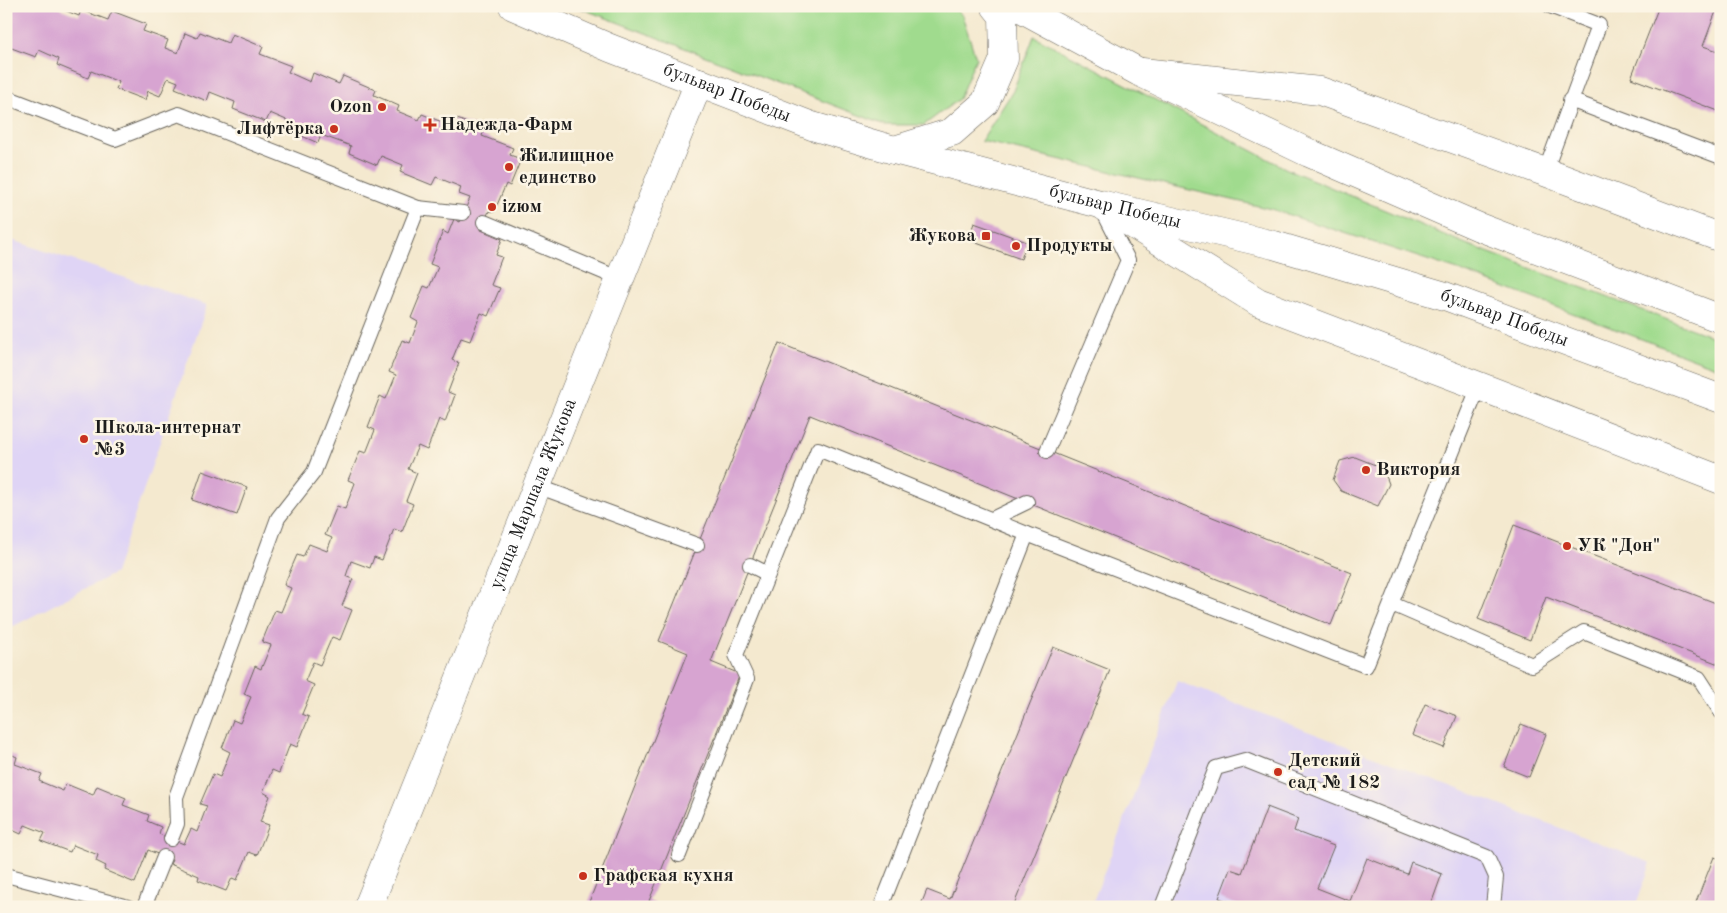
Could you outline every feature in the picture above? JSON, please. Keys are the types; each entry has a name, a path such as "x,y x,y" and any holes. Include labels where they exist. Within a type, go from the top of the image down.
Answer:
{"main road":[{"name":"бульвар Победы","path":"513,6 610,48 812,126 894,150 1100,204 1274,245 1445,296 1721,399"},
{"path":"894,150 952,132 984,103 1004,59 1003,16 995,6"},
{"path":"1017,6 1140,72 1309,153 1479,227 1721,319"},
{"path":"1140,72 1320,91 1721,238"},
{"name":"улица Маршала Жукова","path":"368,907 699,82"},
{"path":"1100,204 1258,302 1721,480"}],"lane":[{"path":"1545,172 1599,25 1550,6"},
{"path":"6,97 115,139 179,114 418,208 464,214"},
{"path":"1570,100 1721,157"},
{"path":"1047,451 1128,260 1100,204"},
{"path":"171,839 177,824 176,797 278,518 314,472 418,208"},
{"path":"484,222 620,278"},
{"path":"679,855 747,679 736,655 818,449 1027,534 1366,666 1479,386"},
{"path":"537,486 697,545"},
{"path":"992,519 1027,502"},
{"path":"881,907 1027,534"},
{"path":"750,566 768,574"},
{"path":"1392,604 1532,665 1584,632 1699,678 1721,712"},
{"path":"1162,907 1216,768 1245,760 1487,857 1496,877 1493,907"},
{"path":"144,907 164,857"},
{"path":"6,875 128,907"}],"shaded area":[{"name":"Школа-интернат №3","path":"6,238 207,305 115,573 6,630"},
{"name":"Детский сад № 182","path":"1177,681 1651,863 1635,907 1091,907"}],"green space":[{"path":"575,6 952,6 962,15 976,58 959,99 924,125 885,125"},
{"path":"1034,36 1287,169 1466,244 1721,340 1721,369 1458,270 1271,209 981,141 1013,91"}],"building":[{"path":"6,6 54,6 79,16 81,10 108,20 112,11 146,24 143,31 168,40 165,48 178,53 185,33 197,38 200,32 228,43 232,34 263,47 260,54 291,66 288,72 310,82 313,73 339,84 343,76 376,90 374,95 399,106 397,111 419,120 422,114 452,126 455,118 484,130 482,136 513,148 510,155 521,159 510,186 506,184 494,212 489,211 481,230 502,239 496,255 502,257 491,285 500,288 488,316 481,313 470,341 461,338 452,360 459,363 448,392 455,395 445,422 439,419 427,450 418,446 408,469 417,473 406,501 413,504 402,532 394,529 382,560 374,557 370,568 351,561 346,576 353,579 342,606 352,610 340,640 332,637 320,665 313,662 305,681 314,685 302,714 309,717 297,747 290,744 279,773 272,770 263,792 270,796 260,822 269,825 257,855 249,852 237,880 232,878 226,891 198,880 199,876 170,864 172,860 148,850 135,883 104,870 106,866 96,861 98,855 73,845 70,852 41,841 45,833 25,825 21,834 6,827 6,752 17,757 15,764 42,774 39,781 63,791 66,784 93,795 97,786 126,798 123,805 149,815 147,821 161,827 159,834 184,844 191,829 197,832 207,806 200,804 213,774 220,777 230,752 222,748 233,720 240,723 251,697 244,694 255,666 261,669 271,645 262,642 275,610 281,612 291,588 284,585 297,555 303,557 309,544 327,551 332,538 325,535 337,506 345,509 355,483 348,480 360,451 366,453 375,430 368,427 380,396 386,399 396,375 389,372 402,340 410,343 418,322 411,318 424,286 429,288 438,267 430,264 443,231 448,234 454,219 460,222 470,198 459,194 461,187 436,177 432,185 400,172 403,165 381,156 377,165 349,153 351,146 321,135 318,143 288,130 291,122 270,113 266,122 233,109 235,102 210,92 207,101 175,88 178,82 168,78 160,96 148,91 145,100 116,89 119,82 91,71 88,78 57,65 59,59 39,50 36,57 6,46 9,39 6,37"},
{"path":"1659,6 1718,6 1703,46 1721,52 1721,112 1631,78"},
{"path":"974,223 1027,242 1021,259 968,240"},
{"path":"779,343 1352,573 1331,625 810,415 711,662 740,674 649,901 662,907 587,907 688,653 659,641"},
{"path":"1355,457 1383,468 1389,484 1378,506 1341,491 1333,480 1340,461"},
{"path":"202,471 247,487 237,515 192,500"},
{"path":"1514,525 1721,605 1721,665 1546,597 1530,640 1478,619"},
{"path":"1053,647 1110,670 1013,907 920,907 927,890 950,899"},
{"path":"1425,704 1457,716 1444,748 1412,735"},
{"path":"1521,724 1546,734 1529,777 1504,767"},
{"path":"1267,807 1298,819 1294,831 1334,846 1317,888 1350,901 1367,858 1407,874 1411,862 1442,874 1430,907 1243,907 1219,898 1230,869 1242,873"},
{"path":"1714,857 1721,859 1721,907 1694,907"}],"place":[{"name":"Ozon","path":"382,107"},
{"name":"Надежда-Фарм","path":"430,125"},
{"name":"Лифтёрка","path":"334,129"},
{"name":"Жилищное единство","path":"509,167"},
{"name":"izюм","path":"492,207"},
{"name":"Жукова","path":"986,236"},
{"name":"Продукты","path":"1016,246"},
{"name":"Школа-интернат №3","path":"84,439"},
{"name":"Виктория","path":"1366,470"},
{"name":"УК \"Дон\"","path":"1567,546"},
{"name":"Детский сад № 182","path":"1278,772"},
{"name":"Графская кухня","path":"583,876"}]}
